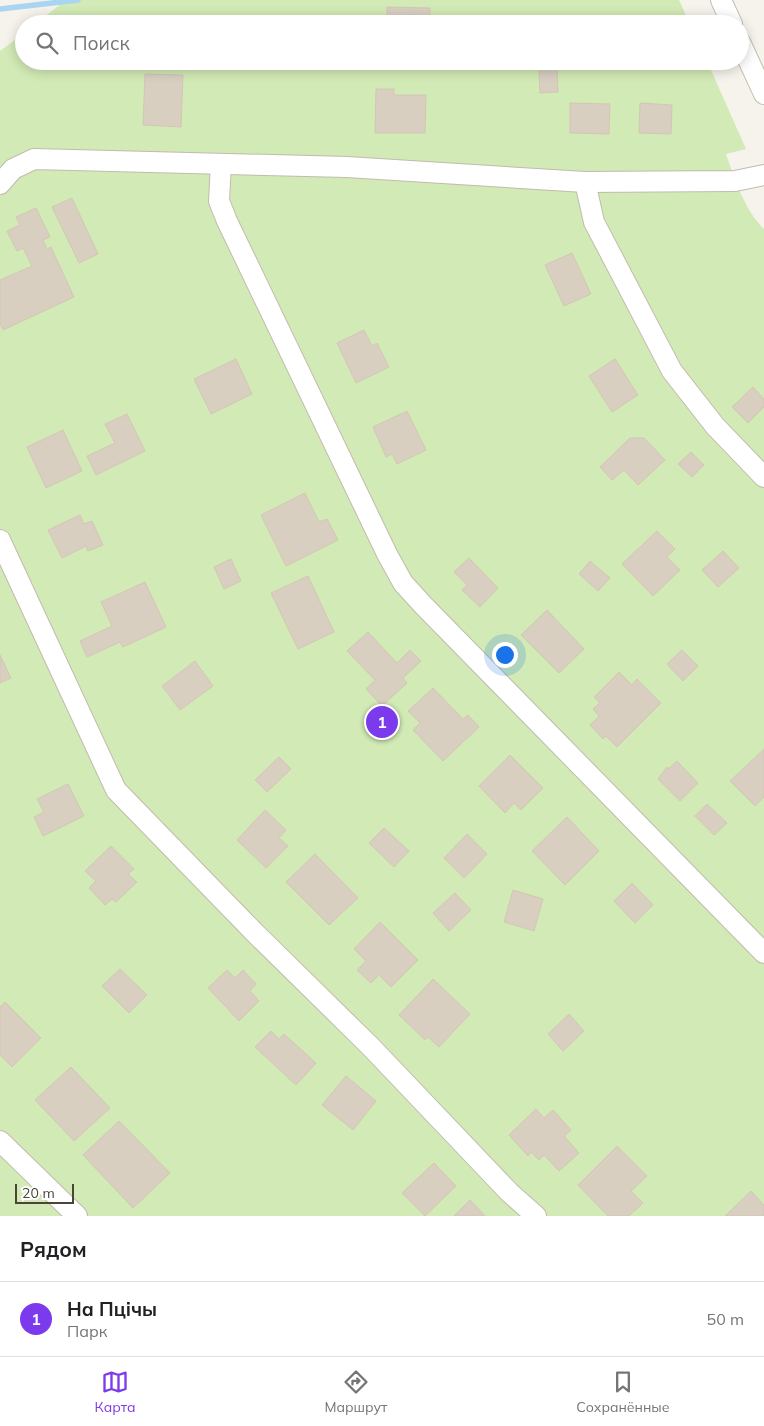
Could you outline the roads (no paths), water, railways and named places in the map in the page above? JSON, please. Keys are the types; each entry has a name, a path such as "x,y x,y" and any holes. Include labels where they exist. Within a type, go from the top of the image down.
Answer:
{"street":[{"path":"721,0 728,15"},
{"path":"749,62 764,94"},
{"path":"0,184 13,169 34,159 347,167 585,182 735,181 764,175"},
{"path":"221,164 219,201 227,221 349,477 404,583 423,605 764,953"},
{"path":"585,182 594,222 672,371 715,426 764,477"},
{"path":"0,540 116,790 249,927 371,1047 510,1193 536,1216"},
{"path":"0,1141 78,1216"}],"waterway":[{"path":"0,9 78,0"}],"place":[{"name":"На Пцічы","path":"382,722"}]}
